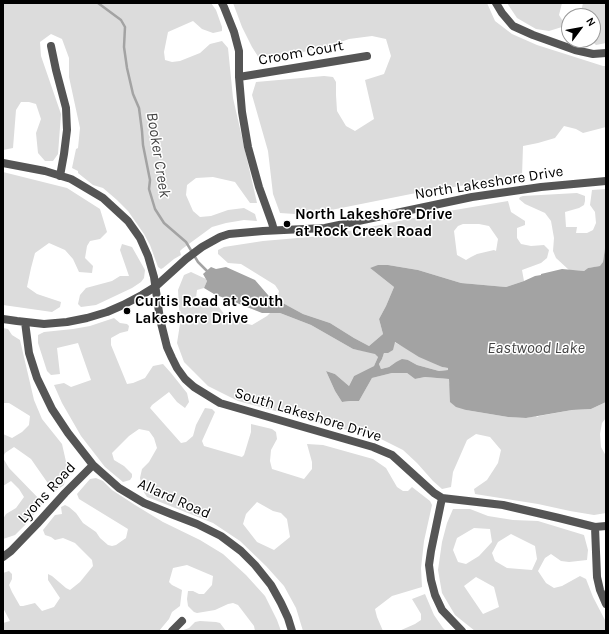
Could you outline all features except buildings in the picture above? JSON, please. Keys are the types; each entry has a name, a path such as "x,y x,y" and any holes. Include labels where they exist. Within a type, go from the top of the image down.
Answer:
{"street":[{"path":"222,3 240,51 239,77 242,112 248,147 259,187 274,230"},
{"path":"496,3 513,26 533,35 581,51 593,54 606,53"},
{"path":"51,46 66,108 67,130 60,176"},
{"name":"Croom Court","path":"239,77 367,56"},
{"name":"South Lakeshore Drive","path":"3,163 45,171 71,179 103,198 128,221 140,238 148,256 154,277 160,319 167,347 177,368 194,387 220,403 373,446 392,455 434,493 442,498"},
{"name":"North Lakeshore Drive","path":"3,319 44,324 67,322 87,318 123,306 140,297 155,286 202,247 220,237 229,234 325,228 472,197 542,187 606,181"},
{"name":"Allard Road","path":"25,322 29,353 37,378 52,409 68,433 93,465 119,488 144,503 197,524 221,536 241,551 255,564 271,584 288,618 292,631"},
{"name":"Lyons Road","path":"3,557 93,465"},
{"path":"462,631 442,610 435,595 431,580 429,565 442,498 503,505 595,527 606,526"},
{"path":"595,527 597,577 600,590 606,604"},
{"path":"172,631 182,621"}],"shaded area":[{"path":"3,3 211,3 216,10 222,31 213,33 202,29 193,21 168,32 164,52 165,60 172,62 180,61 200,53 210,44 222,41 228,48 233,98 257,203 250,203 235,182 213,177 196,178 187,185 186,195 193,211 200,217 211,216 228,210 244,208 255,214 257,221 244,220 212,227 182,249 180,251 181,255 163,268 161,269 158,267 150,245 128,211 103,188 93,185 78,173 78,171 72,168 76,149 78,148 80,128 69,77 69,58 62,39 51,34 40,42 41,56 61,114 58,154 53,161 45,161 38,153 36,133 41,119 36,104 29,102 21,102 16,110 13,148 3,150"},
{"path":"233,3 487,3 495,21 512,34 537,45 606,66 606,127 583,133 576,129 564,126 555,138 523,146 522,176 416,193 331,210 295,214 280,213 273,194 268,151 252,95 256,82 324,76 333,77 336,82 337,111 346,126 355,131 374,119 365,80 384,74 391,56 386,39 372,36 349,39 324,48 270,58 259,58 242,27"},
{"path":"507,3 562,3 559,15 561,18 561,27 549,31 536,29 517,18"},
{"path":"583,3 606,3 606,43 601,44 601,8 582,8"},
{"path":"3,172 67,188 100,209 107,232 100,239 90,241 87,246 85,258 93,266 92,273 79,272 73,259 65,250 49,243 35,253 27,287 37,294 61,302 60,307 52,312 3,305"},
{"path":"606,189 606,247 603,262 601,266 588,268 584,271 569,270 556,258 553,251 554,238 551,221 545,213 525,204 519,199 523,196 577,193 585,196 584,205 565,212 566,227 577,227 576,233 587,233 593,230 596,223 595,212 590,205 592,190"},
{"path":"508,201 511,212 525,221 525,225 517,228 517,238 521,244 531,246 544,245 549,250 547,258 541,263 522,270 524,281 506,287 461,283 418,270 388,265 370,268 394,287 379,319 383,334 369,346 330,323 303,314 277,300 279,291 275,285 241,264 228,263 218,254 218,250 224,247 263,241 321,236","holes":["463,224 479,224 489,226 498,239 496,251 494,250 477,254 466,260 457,255 454,231 458,226"]},
{"path":"122,244 132,247 145,270 144,278 132,288 96,305 81,307 78,304 80,295 86,288 112,281 120,276 129,276 120,250"},
{"path":"191,272 206,279 207,281 204,288 197,290 196,298 202,301 215,302 225,315 236,321 252,325 270,313 280,313 311,325 353,349 375,353 378,357 374,366 354,376 349,386 335,374 326,371 342,402 359,401 372,378 392,373 407,373 415,379 425,377 449,379 449,383 466,410 508,417 537,417 572,410 591,409 606,402 606,418 602,423 600,434 601,447 606,456 606,513 594,515 475,494 474,489 487,480 498,463 501,450 490,437 476,434 467,440 453,472 451,487 442,489 403,450 377,437 238,401 208,386 184,362 177,343 180,324 178,290 184,275"},
{"path":"114,318 120,323 127,324 129,326 128,331 111,338 111,345 127,384 145,378 153,366 163,364 187,393 189,402 185,408 177,402 169,392 150,408 181,443 186,442 193,436 196,425 205,408 212,409 215,412 202,441 204,446 242,457 244,455 251,432 251,424 272,429 276,432 277,439 271,450 270,461 272,469 304,479 312,469 312,462 307,444 323,445 373,459 386,468 397,487 403,491 408,491 412,487 430,501 432,505 424,541 421,568 422,587 392,596 375,609 383,631 303,631 296,608 284,586 240,541 213,523 147,497 142,489 140,478 142,469 149,462 157,448 154,438 149,431 139,429 129,436 112,453 114,460 124,466 132,474 130,480 123,482 105,467 81,436 62,403 54,385 64,383 71,387 91,380 78,343 57,348 60,374 51,375 47,371 38,343 38,335 44,332 90,326","holes":["257,502 273,511 281,513 287,519 290,537 274,550 257,542 243,524 246,514"]},
{"path":"3,328 8,329 12,335 20,340 34,400 42,419 62,444 67,466 64,485 54,492 31,459 14,447 5,453 3,457 3,434 12,438 22,432 29,425 30,416 9,403 3,403"},
{"path":"394,342 442,367 448,368 448,370 439,371 417,365 408,360 396,362 389,367 381,369 379,364 384,353"},
{"path":"3,458 9,468 43,503 15,535 3,539 3,519 6,514 16,508 24,497 11,481 3,486"},
{"path":"96,478 103,481 112,490 163,522 200,540 223,554 246,575 265,596 281,631 255,631 254,626 238,605 233,603 215,610 197,613 194,612 188,606 188,591 204,594 212,585 213,576 187,565 173,568 169,582 182,590 180,606 172,612 169,619 159,631 3,631 3,623 10,621 3,608 3,573 9,571 12,574 12,579 9,585 20,606 35,603 42,611 54,607 60,598 48,580 48,574 70,590 80,582 93,566 92,560 75,543 63,538 55,540 45,535 43,530 55,515 62,514 61,507 65,505 69,507 76,513 83,523 96,532 108,545 116,545 126,538 128,529 79,499 77,494 90,479"},
{"path":"453,509 470,509 488,516 513,520 538,521 584,535 588,550 587,560 569,562 561,561 551,554 545,558 538,571 546,583 554,588 562,586 580,576 586,579 593,597 606,622 606,631 475,631 455,615 442,593 438,570 442,542 447,523","holes":["474,528 490,529 492,542 479,556 466,564 458,562 453,550 457,538","511,534 535,546 537,559 532,570 507,568 495,561 492,553 498,542","476,577 494,587 499,607 483,614 464,586"]},
{"path":"425,594 434,615 446,631 399,631 421,620 421,614 412,599"},
{"path":"195,622 220,623 226,631 181,631 189,628"}],"water":[{"name":"Eastwood Lake","path":"606,247 606,402 591,409 572,410 526,418 508,417 456,407 450,402 449,379 425,377 415,379 407,373 392,373 372,378 359,401 342,402 326,371 335,374 349,386 354,376 374,366 378,357 375,354 353,349 311,325 280,313 262,313 214,294 204,288 207,281 203,274 211,267 216,269 226,267 255,280 268,295 303,314 330,323 369,346 383,334 379,319 394,287 370,268 378,265 388,265 418,270 461,283 506,287 541,274 562,269 584,271 588,268 600,266 603,262","holes":["395,342 419,357 448,368 448,370 439,371 402,359 389,367 381,369 379,364 384,353 388,353 393,350"]}],"waterway":[{"name":"Booker Creek","path":"98,3 121,20 125,27 124,47 127,68 133,94 139,108 143,145 150,180 149,189 155,209 164,223 186,242 198,262 208,272"}],"place":[{"name":"North Lakeshore Drive at Rock Creek Road","path":"287,224"},
{"name":"Curtis Road at South Lakeshore Drive","path":"127,311"}]}
